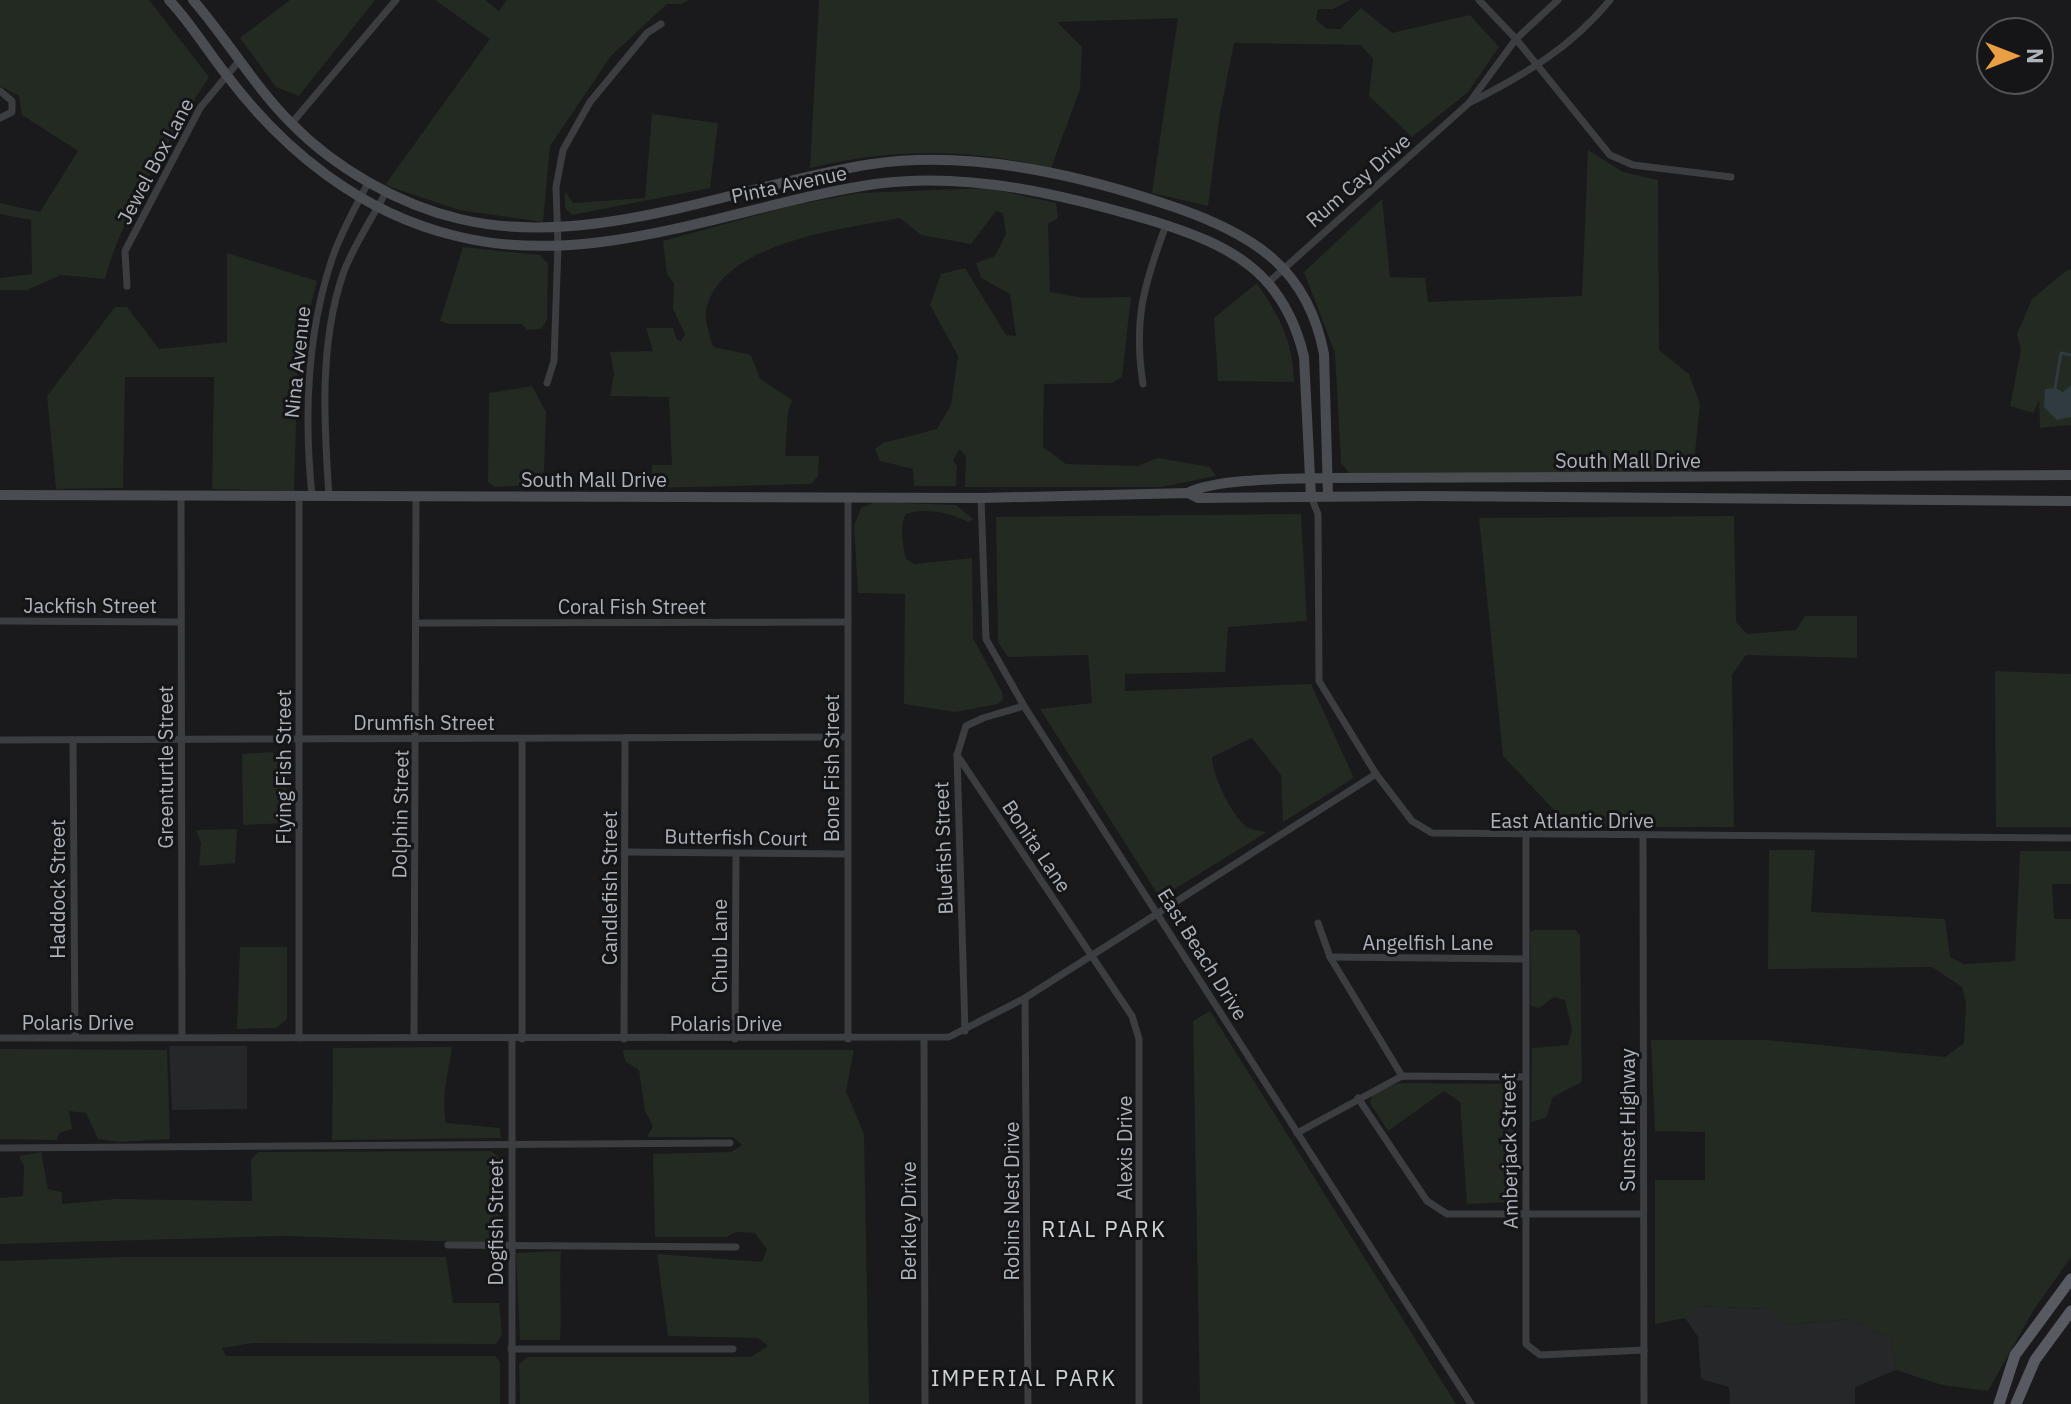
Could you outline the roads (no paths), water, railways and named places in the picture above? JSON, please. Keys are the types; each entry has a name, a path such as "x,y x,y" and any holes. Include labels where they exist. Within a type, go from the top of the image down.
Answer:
{"main road":[{"path":"1999,1404 2015,1355 2071,1279"},
{"path":"2016,1404 2035,1360 2071,1311"}],"street":[{"name":"Pinta Avenue","path":"169,0 277,135 378,209 458,237 558,246 679,227 879,183 946,182 1018,187 1106,207 1166,225 1236,254 1269,282 1293,323 1304,357 1311,497"},
{"name":"Pinta Avenue","path":"193,0 291,124 386,192 461,219 558,228 631,216 876,164 944,160 1019,166 1111,188 1231,228 1259,245 1283,269 1300,292 1320,335 1328,496"},
{"path":"291,124 396,0"},
{"path":"1479,0 1516,39 1610,155 1633,165 1731,177"},
{"name":"Rum Cay Drive","path":"1269,282 1469,103 1516,39 1558,0"},
{"name":"Rum Cay Drive","path":"1469,103 1536,67 1587,27 1610,0"},
{"path":"547,383 554,361 558,246 556,187 563,150 599,89 647,33 661,24"},
{"name":"Jewel Box Lane","path":"127,286 125,251 200,108 239,61"},
{"path":"0,91 12,101 12,112 0,118"},
{"path":"876,164 879,183"},
{"name":"Nina Avenue","path":"312,496 305,433 316,315 336,250 369,181"},
{"name":"Nina Avenue","path":"329,496 325,433 333,313 351,256 386,192"},
{"path":"1143,384 1138,355 1143,289 1166,225"},
{"path":"336,250 351,256"},
{"name":"Nina Avenue","path":"305,433 325,433"},
{"name":"South Mall Drive","path":"0,495 981,498 1188,493 1197,488 1328,478 2071,475"},
{"path":"1421,478 1422,496"},
{"name":"South Mall Drive","path":"1188,493 1198,498 1422,496 2071,501"},
{"name":"Greenturtle Street","path":"181,496 182,1037"},
{"name":"Flying Fish Street","path":"299,496 299,1038"},
{"name":"Bone Fish Street","path":"848,496 848,1039"},
{"name":"East Atlantic Drive","path":"1318,514 1328,496"},
{"name":"Dolphin Street","path":"414,1036 416,497"},
{"name":"East Atlantic Drive","path":"1311,497 1318,514 1318,677 1376,774 1412,821 1432,833 2071,838"},
{"name":"East Beach Drive","path":"981,498 986,639 1024,706 1471,1404"},
{"name":"Jackfish Street","path":"0,621 181,622"},
{"name":"Coral Fish Street","path":"416,623 848,622"},
{"name":"Bluefish Street","path":"965,1031 957,755 966,726 1024,706"},
{"name":"Drumfish Street","path":"0,740 847,737"},
{"name":"Candlefish Street","path":"624,1039 625,738"},
{"path":"522,739 522,1039"},
{"name":"Haddock Street","path":"73,740 75,1038"},
{"name":"Bonita Lane","path":"957,755 1090,955"},
{"name":"Polaris Drive","path":"0,1038 949,1037 1025,998 1376,774"},
{"name":"Amberjack Street","path":"1526,836 1526,1344 1540,1355 1644,1350"},
{"name":"Sunset Highway","path":"1643,836 1644,1404"},
{"name":"Butterfish Court","path":"626,852 846,854"},
{"name":"Chub Lane","path":"735,1039 736,854"},
{"name":"Angelfish Lane","path":"1318,923 1330,957 1402,1076"},
{"name":"Alexis Drive","path":"1090,955 1132,1016 1139,1039 1139,1404"},
{"name":"Angelfish Lane","path":"1330,957 1525,959"},
{"name":"Robins Nest Drive","path":"1025,998 1028,1404"},
{"name":"Dogfish Street","path":"512,1039 512,1404"},
{"name":"Berkley Drive","path":"924,1039 925,1404"},
{"path":"1297,1133 1402,1076 1524,1077"},
{"path":"1358,1098 1427,1201 1447,1214 1643,1214"},
{"path":"0,1148 730,1143"},
{"path":"448,1245 736,1247"},
{"path":"511,1349 733,1349"}],"waterway":[{"path":"2055,388 2061,353 2071,355"}],"district":[{"name":"RIAL PARK","path":"1104,1228"},
{"name":"IMPERIAL PARK","path":"1024,1377"}]}
